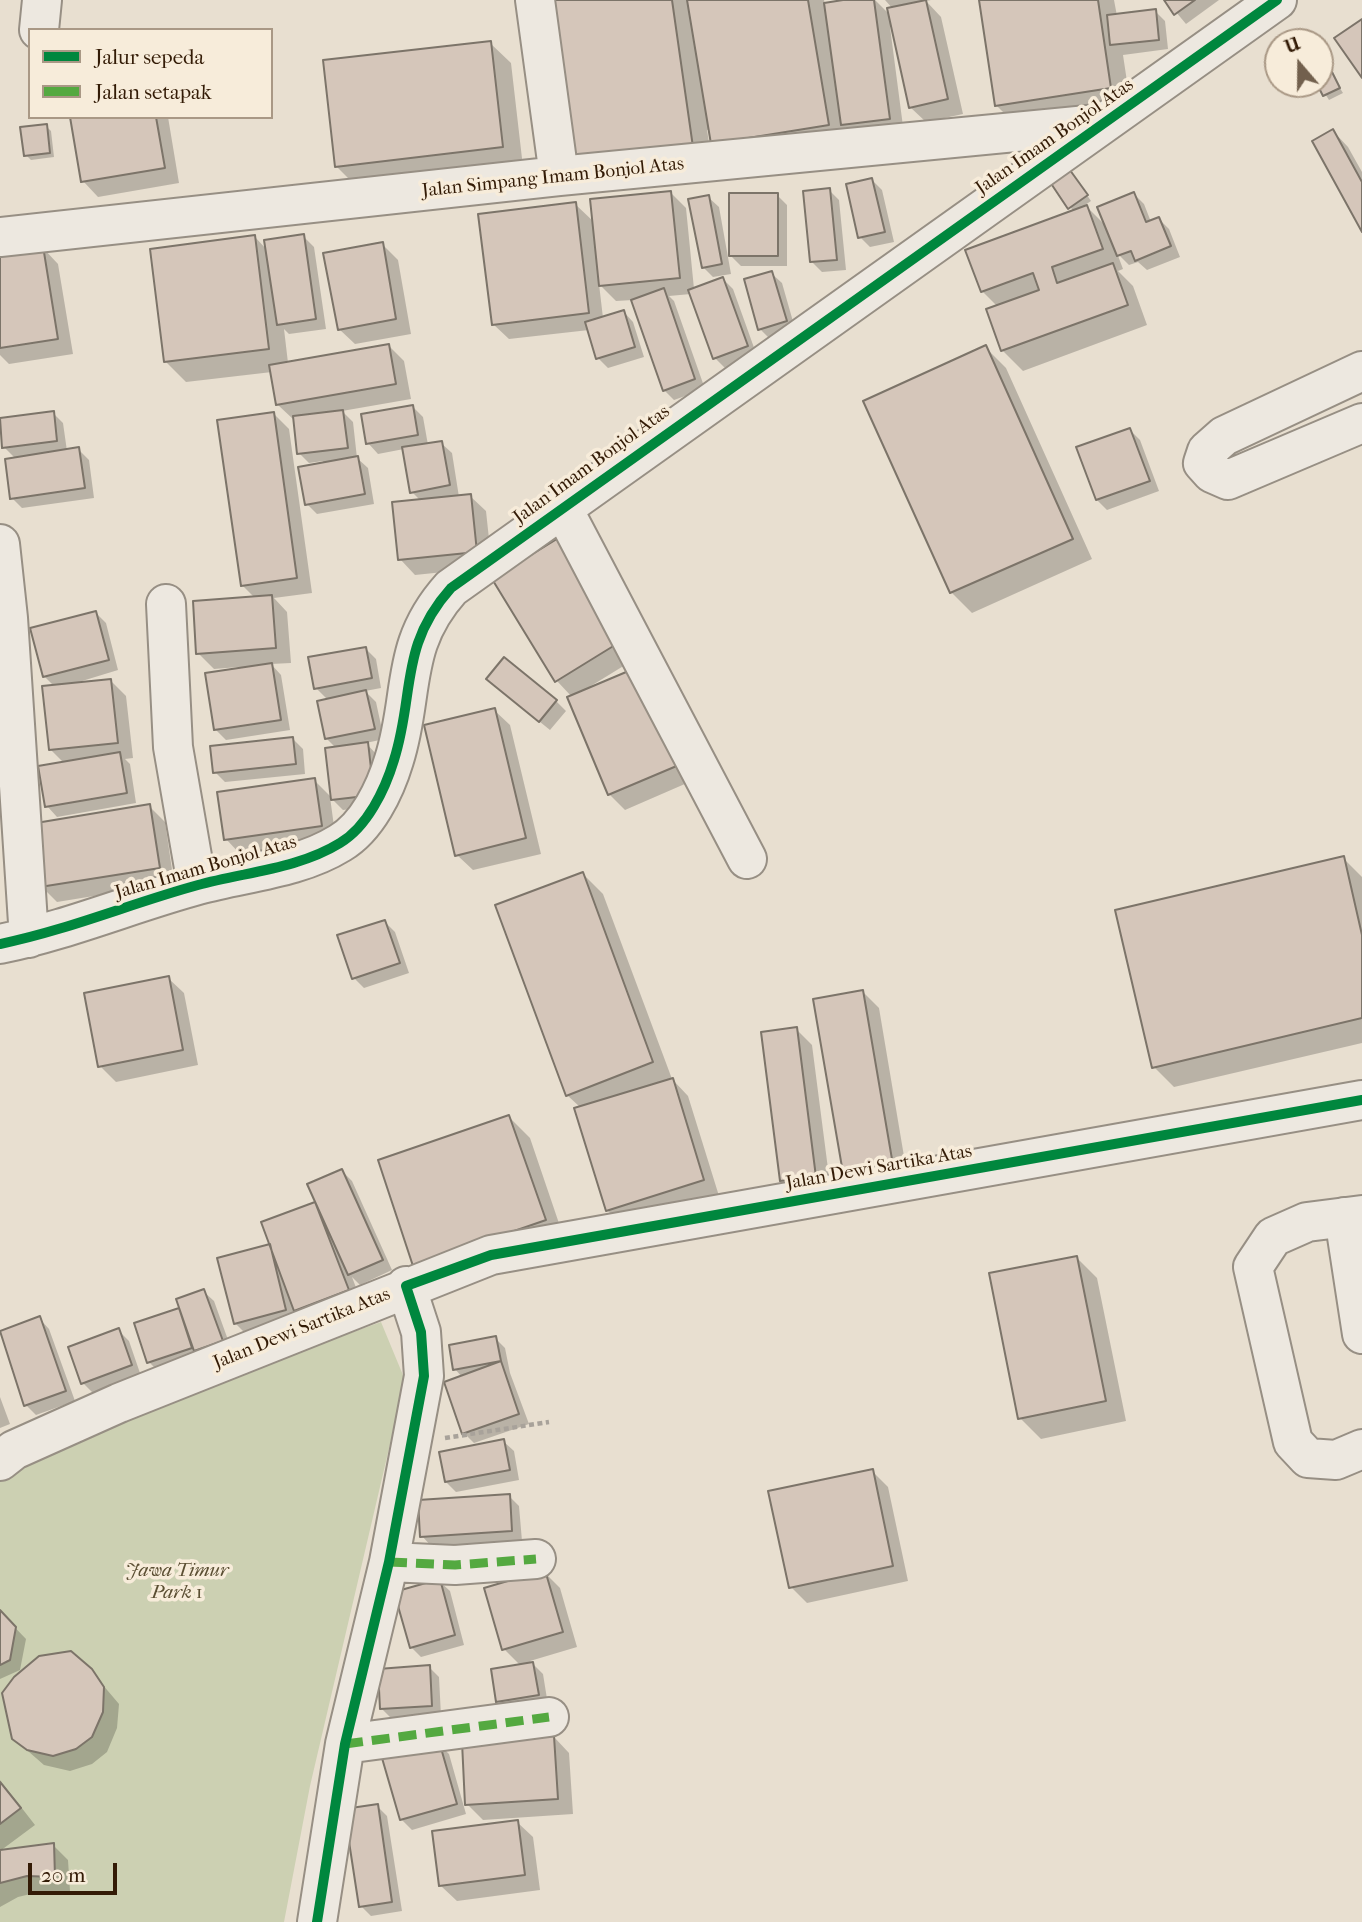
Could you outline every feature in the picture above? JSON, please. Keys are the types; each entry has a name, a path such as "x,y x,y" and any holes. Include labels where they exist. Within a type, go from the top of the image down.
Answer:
{"street":[{"path":"38,28 42,0"},
{"path":"535,0 559,176"},
{"name":"Jalan Imam Bonjol Atas","path":"15,941 197,885 303,861 342,842 372,811 394,760 412,655 436,604 451,588 1277,0"},
{"name":"Jalan Simpang Imam Bonjol Atas","path":"0,237 559,176 1106,124"},
{"path":"1362,371 1224,436 1207,451 1203,463 1212,473 1228,480 1362,423"},
{"path":"562,508 747,859"},
{"path":"0,544 9,632 15,941"},
{"path":"166,604 173,747 197,885"},
{"name":"Jalan Dewi Sartika Atas","path":"0,1461 13,1450 119,1403 406,1286 491,1255 1362,1100"},
{"path":"1362,1334 1353,1216 1307,1222 1273,1237 1253,1267 1293,1442 1308,1458 1336,1460 1362,1449"},
{"path":"317,1922 345,1744 389,1562 424,1376 424,1351 406,1286"},
{"path":"389,1562 455,1565 536,1559"},
{"path":"345,1744 549,1717"}],"path":[{"path":"410,1443 549,1422"}],"green space":[{"name":"Jawa Timur Park 1","path":"381,1322 405,1380 310,1786 284,1922 0,1922 0,1480 12,1465 52,1439"}],"building":[{"path":"544,0 672,0 693,147 568,166"},
{"path":"687,0 808,0 829,125 711,144"},
{"path":"874,0 890,119 841,125 824,3"},
{"path":"926,0 948,99 909,108 887,8"},
{"path":"979,0 1098,0 1111,88 995,106"},
{"path":"1164,0 1195,0 1174,15"},
{"path":"1156,9 1159,40 1110,45 1107,15"},
{"path":"1362,19 1362,78 1334,38"},
{"path":"491,41 503,147 335,167 323,60"},
{"path":"1334,76 1340,88 1334,91"},
{"path":"70,119 156,119 165,168 81,182"},
{"path":"47,124 50,153 24,156 20,127"},
{"path":"1333,129 1362,182 1362,232 1312,141"},
{"path":"1067,166 1088,195 1068,209 1048,179"},
{"path":"872,178 885,232 858,238 846,184"},
{"path":"830,188 837,260 810,262 803,191"},
{"path":"671,191 680,278 599,286 590,199"},
{"path":"1134,192 1146,222 1159,217 1171,246 1135,261 1131,251 1117,256 1097,207"},
{"path":"729,193 778,193 778,256 729,256"},
{"path":"709,195 722,264 702,268 688,199"},
{"path":"576,202 589,313 492,325 478,214"},
{"path":"1087,205 1103,249 1052,267 1057,283 1113,263 1128,305 1001,351 986,309 1039,290 1033,273 981,292 965,250"},
{"path":"304,234 316,319 277,325 264,240"},
{"path":"255,235 269,349 164,362 150,249"},
{"path":"383,242 396,319 338,330 323,253"},
{"path":"43,246 58,339 0,348 0,253"},
{"path":"772,271 787,321 758,330 744,279"},
{"path":"723,277 748,346 713,359 688,290"},
{"path":"664,288 695,379 663,391 631,300"},
{"path":"624,310 635,347 596,359 585,322"},
{"path":"389,344 396,384 276,405 269,365"},
{"path":"986,345 1073,539 950,593 863,401"},
{"path":"413,405 418,435 366,444 361,414"},
{"path":"343,410 348,448 297,454 293,416"},
{"path":"54,411 57,441 2,448 0,418"},
{"path":"274,412 297,578 241,586 217,420"},
{"path":"1130,428 1150,481 1096,500 1076,447"},
{"path":"442,441 450,485 410,493 402,447"},
{"path":"79,447 85,488 10,499 5,459"},
{"path":"358,456 365,494 305,505 298,467"},
{"path":"471,494 477,552 398,560 392,502"},
{"path":"565,534 628,637 555,682 492,579"},
{"path":"272,595 276,648 196,654 193,601"},
{"path":"96,611 109,660 43,677 30,628"},
{"path":"366,647 372,678 314,689 308,657"},
{"path":"504,657 557,700 539,722 486,679"},
{"path":"272,663 281,720 214,730 205,673"},
{"path":"638,667 679,765 608,795 567,697"},
{"path":"111,679 118,743 49,750 42,686"},
{"path":"366,690 375,729 325,739 317,701"},
{"path":"495,708 526,838 455,856 424,725"},
{"path":"293,737 296,764 213,773 210,746"},
{"path":"368,742 374,795 331,800 325,748"},
{"path":"120,752 127,793 45,807 38,766"},
{"path":"315,778 322,826 224,840 217,792"},
{"path":"150,804 160,868 40,887 30,824"},
{"path":"1344,856 1362,935 1362,1018 1152,1068 1115,910"},
{"path":"583,872 653,1062 566,1096 495,905"},
{"path":"385,920 400,963 352,979 337,935"},
{"path":"169,976 183,1050 98,1067 84,993"},
{"path":"863,990 893,1165 843,1173 813,999"},
{"path":"797,1027 816,1177 780,1181 761,1032"},
{"path":"673,1078 704,1180 606,1211 574,1108"},
{"path":"509,1115 546,1220 413,1266 378,1160"},
{"path":"342,1169 383,1260 348,1275 307,1184"},
{"path":"315,1202 349,1290 294,1311 261,1222"},
{"path":"270,1244 286,1310 234,1324 217,1258"},
{"path":"1077,1256 1106,1401 1018,1419 989,1273"},
{"path":"204,1289 223,1341 194,1351 176,1299"},
{"path":"179,1308 192,1348 147,1363 134,1323"},
{"path":"40,1316 66,1391 24,1406 0,1331"},
{"path":"119,1328 132,1365 81,1384 68,1347"},
{"path":"496,1336 501,1361 453,1370 449,1345"},
{"path":"501,1361 519,1414 462,1434 444,1382"},
{"path":"504,1439 510,1470 445,1482 439,1452"},
{"path":"873,1469 893,1566 789,1588 768,1491"},
{"path":"510,1494 512,1531 420,1537 418,1500"},
{"path":"545,1570 563,1632 502,1650 484,1588"},
{"path":"440,1579 455,1635 410,1648 394,1592"},
{"path":"0,1610 16,1627 10,1660 0,1665"},
{"path":"71,1651 92,1669 104,1687 103,1712 92,1737 76,1749 53,1756 27,1750 12,1739 2,1693 14,1677 39,1656"},
{"path":"533,1662 539,1695 496,1702 491,1669"},
{"path":"430,1665 432,1706 380,1709 378,1669"},
{"path":"554,1736 558,1799 465,1805 462,1742"},
{"path":"439,1741 457,1804 400,1820 382,1758"},
{"path":"0,1782 21,1808 0,1824"},
{"path":"378,1804 392,1902 359,1907 344,1809"},
{"path":"518,1820 525,1875 439,1886 432,1831"},
{"path":"54,1843 55,1877 27,1876 0,1883 0,1850"}],"marked path":[{"path":"389,1562 455,1565 536,1559"},
{"path":"345,1744 549,1717"}],"cycle path":[{"path":"0,944 198,885 307,859 350,836 367,818 386,783 400,736 416,651 434,609 451,588 1277,0"},
{"path":"317,1922 345,1744 389,1562 424,1376 421,1332 406,1286 491,1255 1362,1100"}]}
